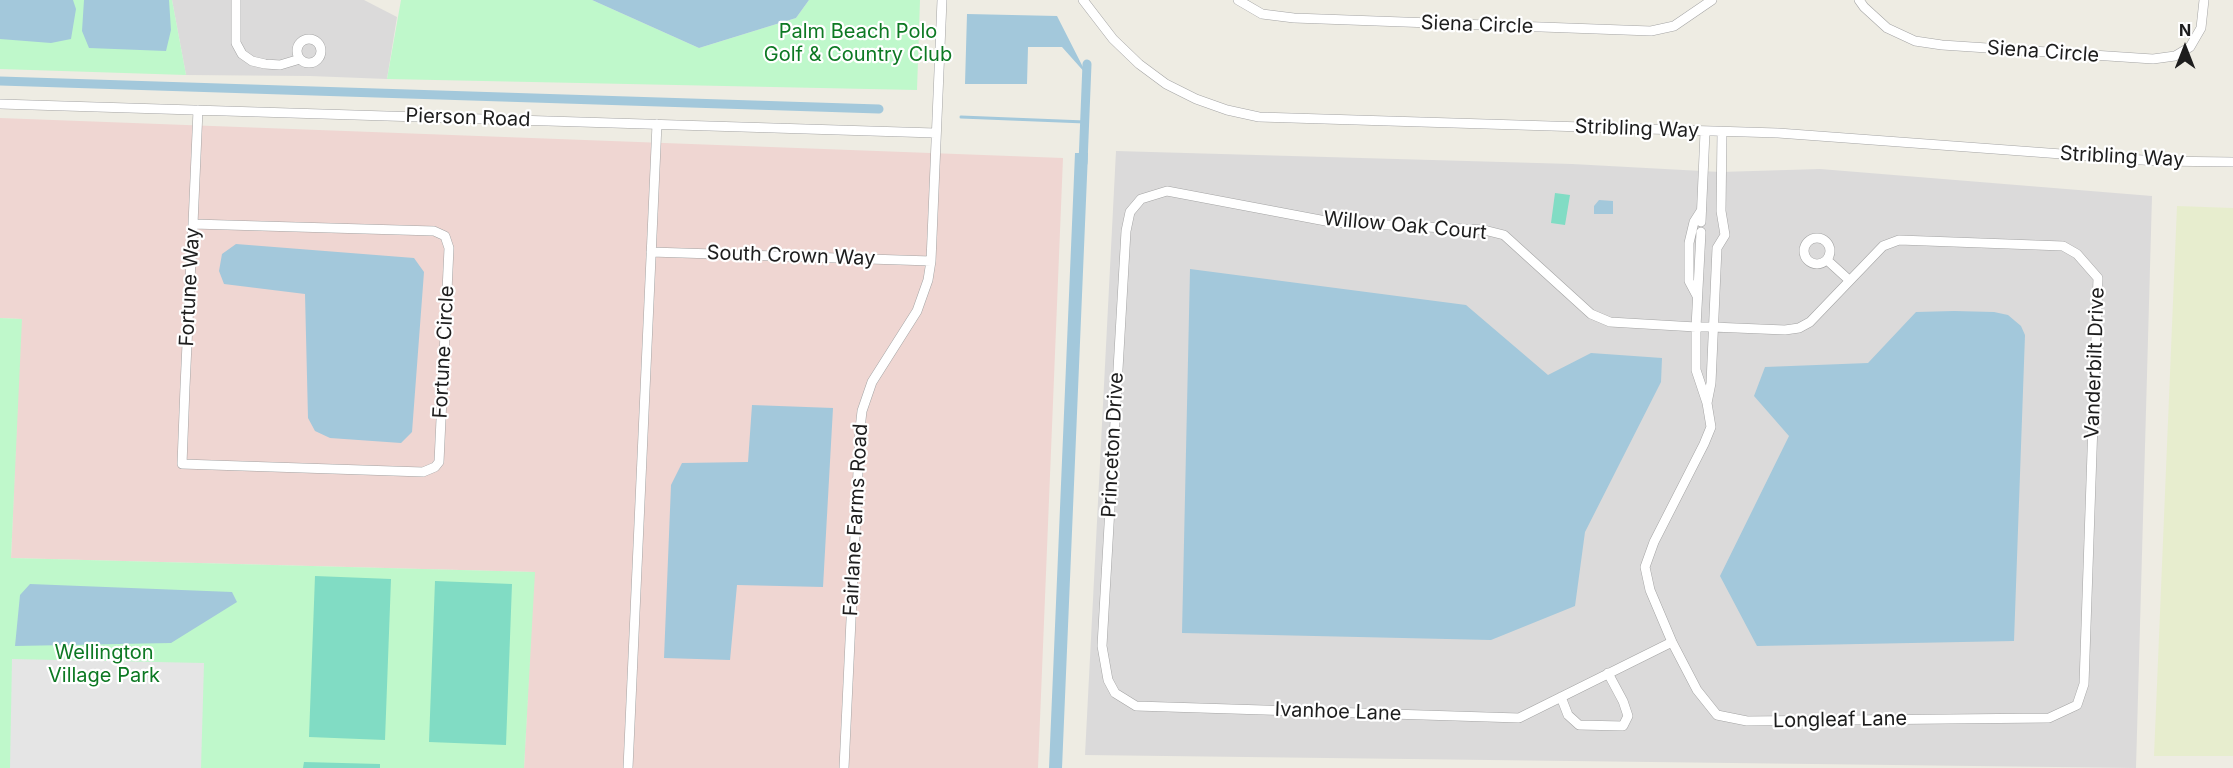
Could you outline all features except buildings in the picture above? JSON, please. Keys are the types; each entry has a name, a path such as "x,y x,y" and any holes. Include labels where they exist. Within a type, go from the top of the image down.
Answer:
{"street":[{"path":"236,0 236,43 242,54 252,61 272,65 300,59"},
{"name":"Fairlane Farms Road","path":"844,768 862,411 878,372 917,310 931,261 942,0"},
{"name":"Stribling Way","path":"1083,0 1113,39 1138,64 1166,84 1196,99 1227,110 1259,117 1778,133 2156,161 2233,162"},
{"name":"Siena Circle","path":"1238,0 1262,14 1294,18 1651,32 1674,26 1712,0"},
{"name":"Siena Circle","path":"1859,0 1887,28 1915,41 1942,45 2153,59 2175,56 2190,46 2201,27 2204,0"},
{"name":"Pierson Road","path":"0,104 935,133"},
{"name":"Fortune Way","path":"182,464 198,110"},
{"path":"628,768 657,124"},
{"path":"1705,132 1695,370 1707,403"},
{"path":"1707,403 1711,383 1712,327 1718,248 1725,235 1721,211 1722,132"},
{"name":"Willow Oak Court","path":"1141,199 1167,191 1331,222 1484,230 1504,236 1591,314 1610,322 1712,327"},
{"name":"Princeton Drive","path":"1115,693 1108,680 1102,646 1126,231 1130,212 1141,199"},
{"path":"1698,297 1689,281 1689,243 1694,222 1701,211"},
{"name":"Fortune Circle","path":"182,464 423,472 435,467 439,462 449,259 448,242 445,236 434,231 193,224"},
{"name":"Vanderbilt Drive","path":"1712,327 1785,330 1798,328 1810,322 1883,246 1899,240 2063,246 2077,254 2098,278 2084,684 2077,705 2049,718"},
{"path":"1689,243 1720,244"},
{"name":"South Crown Way","path":"651,252 931,261"},
{"path":"1827,260 1848,280"},
{"name":"Longleaf Lane","path":"1707,403 1711,426 1708,435 1654,542 1645,567 1650,590 1672,642 1697,690 1718,715 1747,721 2049,718"},
{"name":"Ivanhoe Lane","path":"1115,693 1136,706 1519,718 1672,642"},
{"path":"1561,697 1568,715 1579,725 1623,726 1628,716 1623,700 1608,673"}],"shaded area":[{"path":"172,0 364,0 397,17 387,79 186,75"},
{"path":"0,118 1063,158 1038,768 524,768 534,572 11,558 21,319 0,318"},
{"path":"1116,151 1572,164 1720,172 1820,169 2152,196 2136,768 1085,755"},
{"path":"12,659 204,663 201,768 10,768"}],"green space":[{"path":"0,0 172,0 186,75 0,69"},
{"name":"Palm Beach Polo Golf & Country Club","path":"401,0 592,0 699,48 796,18 809,0 920,0 917,90 387,79"},
{"path":"1555,193 1570,195 1565,225 1551,223"},
{"path":"2177,206 2233,208 2233,756 2154,756"},
{"name":"Wellington Village Park","path":"0,318 22,319 11,558 535,572 524,768 0,768"},
{"path":"315,576 391,579 385,740 309,737"},
{"path":"435,581 512,584 506,745 429,742"},
{"path":"304,762 380,764 380,768 303,768"}],"water":[{"path":"0,0 73,0 76,9 71,39 51,43 0,39"},
{"path":"84,0 169,0 171,30 166,51 89,48 82,31"},
{"path":"592,0 809,0 796,18 699,48"},
{"path":"967,14 1057,16 1087,75 1062,47 1028,47 1027,84 965,84"},
{"path":"1075,153 1088,153 1062,768 1049,768"},
{"path":"1599,200 1613,201 1613,214 1594,214 1594,206"},
{"path":"236,244 414,258 424,272 412,432 401,443 330,438 315,431 308,418 305,294 224,284 219,271 222,254"},
{"path":"1190,269 1466,305 1548,375 1591,353 1662,358 1661,382 1585,532 1575,606 1491,640 1182,633"},
{"path":"1916,312 1994,312 2008,315 2021,326 2025,335 2014,641 1757,646 1720,576 1789,436 1754,396 1765,367 1868,363"},
{"path":"752,405 833,408 823,587 737,585 730,660 664,658 671,485 682,463 748,462"},
{"path":"30,584 232,592 237,602 171,643 15,646 20,595"}],"waterway":[{"path":"1083,163 1087,64"},
{"path":"0,81 879,109"},
{"path":"961,117 1085,122"}]}
